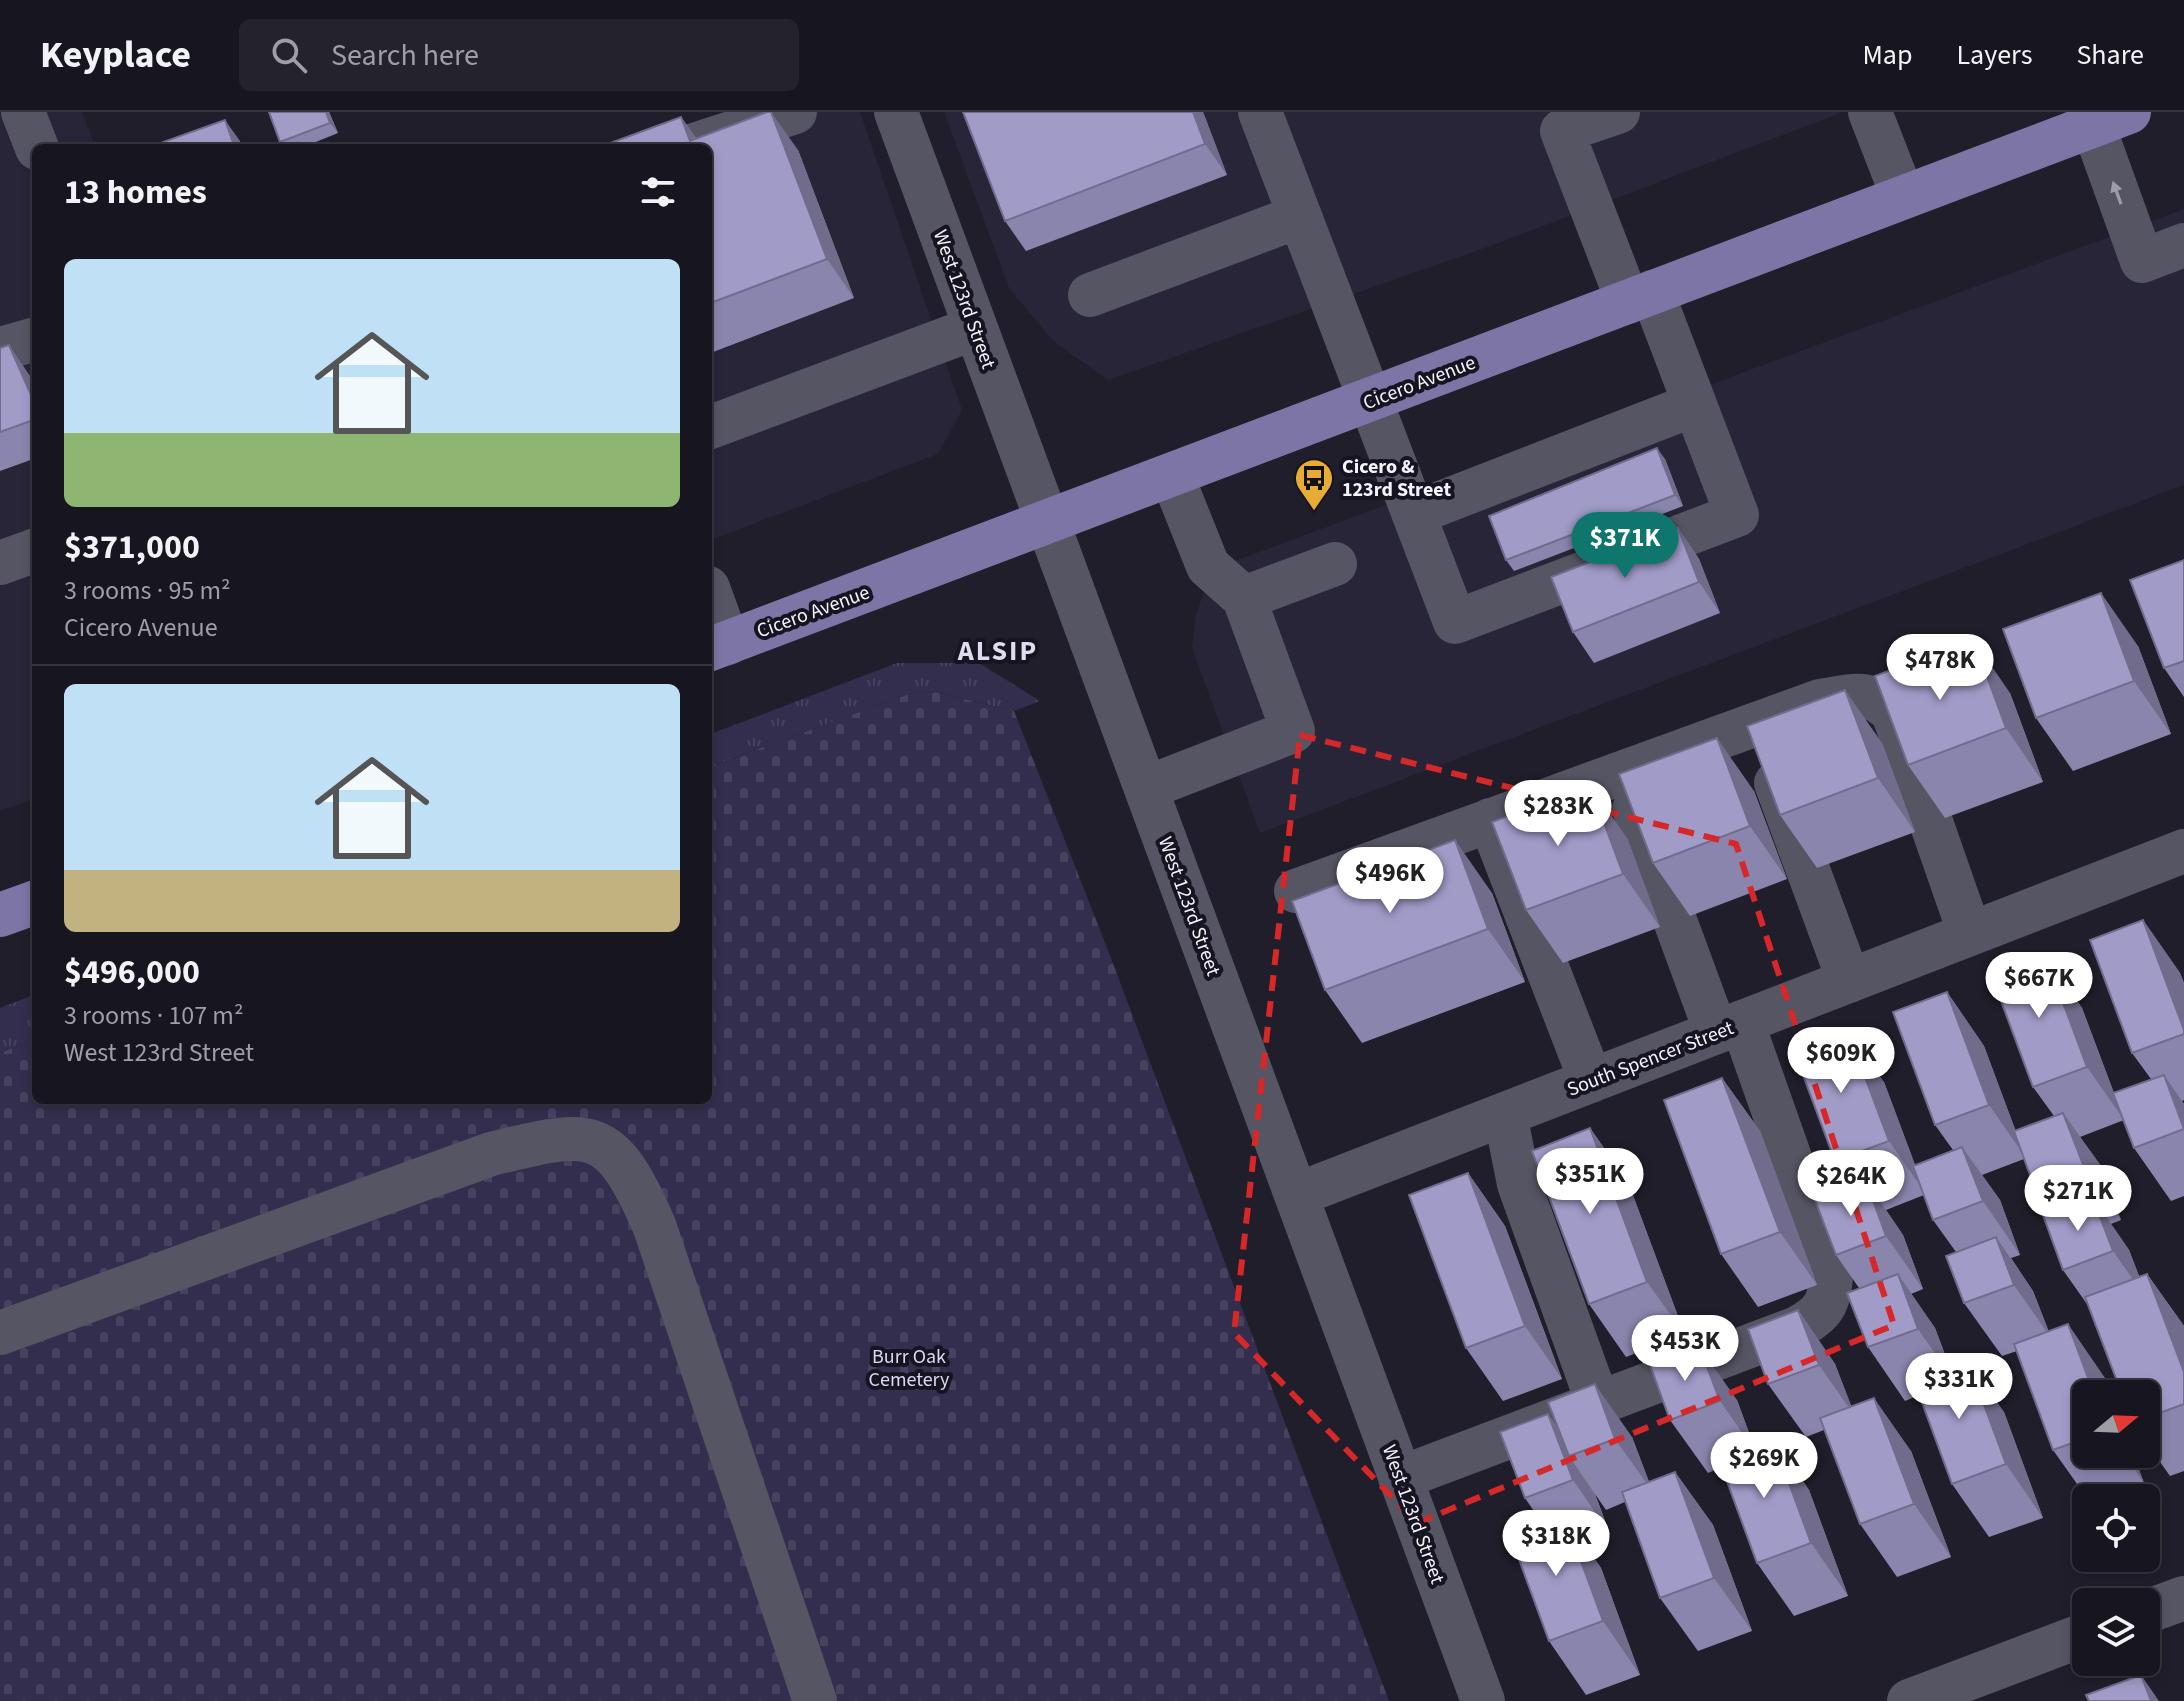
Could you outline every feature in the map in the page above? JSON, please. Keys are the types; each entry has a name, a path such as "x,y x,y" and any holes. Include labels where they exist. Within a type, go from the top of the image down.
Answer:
{"main road":[{"name":"Cicero Avenue","path":"718,647 2111,119"},
{"path":"0,915 32,903"}],"street":[{"path":"23,112 35,144"},
{"path":"697,144 795,112"},
{"name":"West 123rd Street","path":"896,112 1483,1701"},
{"path":"1260,112 1455,622 1737,515 1693,405 1558,122 1618,112"},
{"path":"1870,112 1903,197"},
{"path":"2111,119 2142,261 2184,245"},
{"path":"1090,295 1300,216"},
{"path":"712,427 975,328"},
{"path":"0,349 32,340"},
{"path":"1415,513 1693,405"},
{"path":"1146,788 1293,731 1244,598 1208,566 1172,476"},
{"path":"0,563 32,551"},
{"path":"1244,598 1335,564"},
{"path":"712,612 718,647"},
{"path":"1296,891 1820,701 1866,694 1881,701 1893,713 1970,934"},
{"path":"1755,725 1849,981"},
{"path":"1400,1478 1797,1328 1820,1315 1830,1299 1831,1274 1621,773"},
{"path":"1490,820 1591,1081"},
{"name":"South Spencer Street","path":"1296,1195 2184,851"},
{"path":"1505,1114 1519,1184 1598,1403"},
{"path":"0,1333 491,1154 574,1137 612,1150 633,1178 654,1225 815,1701"},
{"path":"2160,1607 2184,1598"},
{"path":"1909,1701 2072,1639"}],"highlighted area":[{"path":"1300,735 1736,844 1894,1325 1417,1523 1234,1333"}],"shaded area":[{"path":"0,112 82,112 94,144 32,144 32,799 0,811"},
{"path":"731,112 860,112 962,410 938,454 712,539 712,144 647,144"},
{"path":"944,112 1843,112 1493,245 1108,380 1053,341 1009,288"},
{"path":"2184,209 2184,485 1260,833 1192,648 1196,614 1207,583 1235,561"}],"green space":[{"path":"897,663 979,663 1040,701 1014,711 931,691 912,693 712,766 712,733"},
{"name":"Burr Oak Cemetery","path":"931,691 1014,711 1111,958 1389,1701 0,1701 0,1053 32,1041 32,1104 712,1104 712,766 912,693"},
{"path":"32,996 32,1041 0,1053 0,1008"}],"building":[{"path":"269,112 326,112 330,123 280,142"},
{"path":"771,112 827,259 712,302 712,144 608,144 681,117 690,141"},
{"path":"963,112 1193,112 1205,144 1005,221"},
{"path":"225,120 234,144 164,144"},
{"path":"9,345 32,397 32,420 0,432 0,348"},
{"path":"1657,448 1675,495 1506,560 1489,516"},
{"path":"1678,528 1699,582 1573,632 1551,577"},
{"path":"2184,560 2184,661 2164,668 2130,580"},
{"path":"2101,593 2134,681 2036,718 2003,629"},
{"path":"1973,639 2006,728 1908,765 1875,676"},
{"path":"1845,690 1878,778 1780,815 1747,726"},
{"path":"1717,738 1750,826 1653,863 1619,774"},
{"path":"1590,785 1623,874 1526,910 1492,822"},
{"path":"1455,840 1488,929 1325,990 1292,901"},
{"path":"2143,920 2184,1034 2132,1053 2090,940"},
{"path":"2045,954 2087,1067 2033,1087 1991,974"},
{"path":"1947,992 1989,1105 1935,1125 1893,1012"},
{"path":"1847,1029 1889,1141 1835,1161 1793,1048"},
{"path":"2164,1075 2184,1129 2134,1148 2113,1093"},
{"path":"1722,1078 1780,1232 1721,1254 1664,1100"},
{"path":"2063,1113 2084,1167 2034,1186 2014,1131"},
{"path":"1590,1128 1647,1282 1589,1304 1532,1151"},
{"path":"1962,1147 1983,1201 1933,1220 1913,1166"},
{"path":"1468,1173 1525,1326 1466,1348 1409,1195"},
{"path":"1866,1181 1886,1236 1836,1255 1815,1200"},
{"path":"2092,1196 2113,1251 2063,1270 2043,1215"},
{"path":"1996,1237 2014,1285 1964,1303 1946,1256"},
{"path":"1898,1274 1918,1329 1868,1347 1847,1293"},
{"path":"2147,1274 2184,1372 2184,1404 2160,1413 2160,1380 2117,1380 2085,1297"},
{"path":"1798,1310 1819,1365 1768,1384 1748,1329"},
{"path":"2068,1324 2089,1380 2072,1380 2072,1443 2053,1450 2014,1344"},
{"path":"1699,1346 1720,1401 1670,1420 1650,1365"},
{"path":"1967,1359 2006,1464 1952,1484 1913,1378"},
{"path":"1595,1384 1615,1439 1569,1456 1548,1402"},
{"path":"1874,1398 1914,1504 1860,1524 1820,1418"},
{"path":"1548,1414 1573,1480 1525,1498 1500,1432"},
{"path":"1772,1437 1811,1543 1757,1563 1718,1457"},
{"path":"1675,1472 1714,1578 1660,1598 1622,1492"},
{"path":"1564,1515 1603,1621 1549,1641 1510,1535"},
{"path":"2141,1676 2151,1701 2089,1701 2086,1695"}],"place":[{"name":"Cicero & 123rd Street","path":"1314,512"}],"district":[{"name":"ALSIP","path":"998,650"}]}
